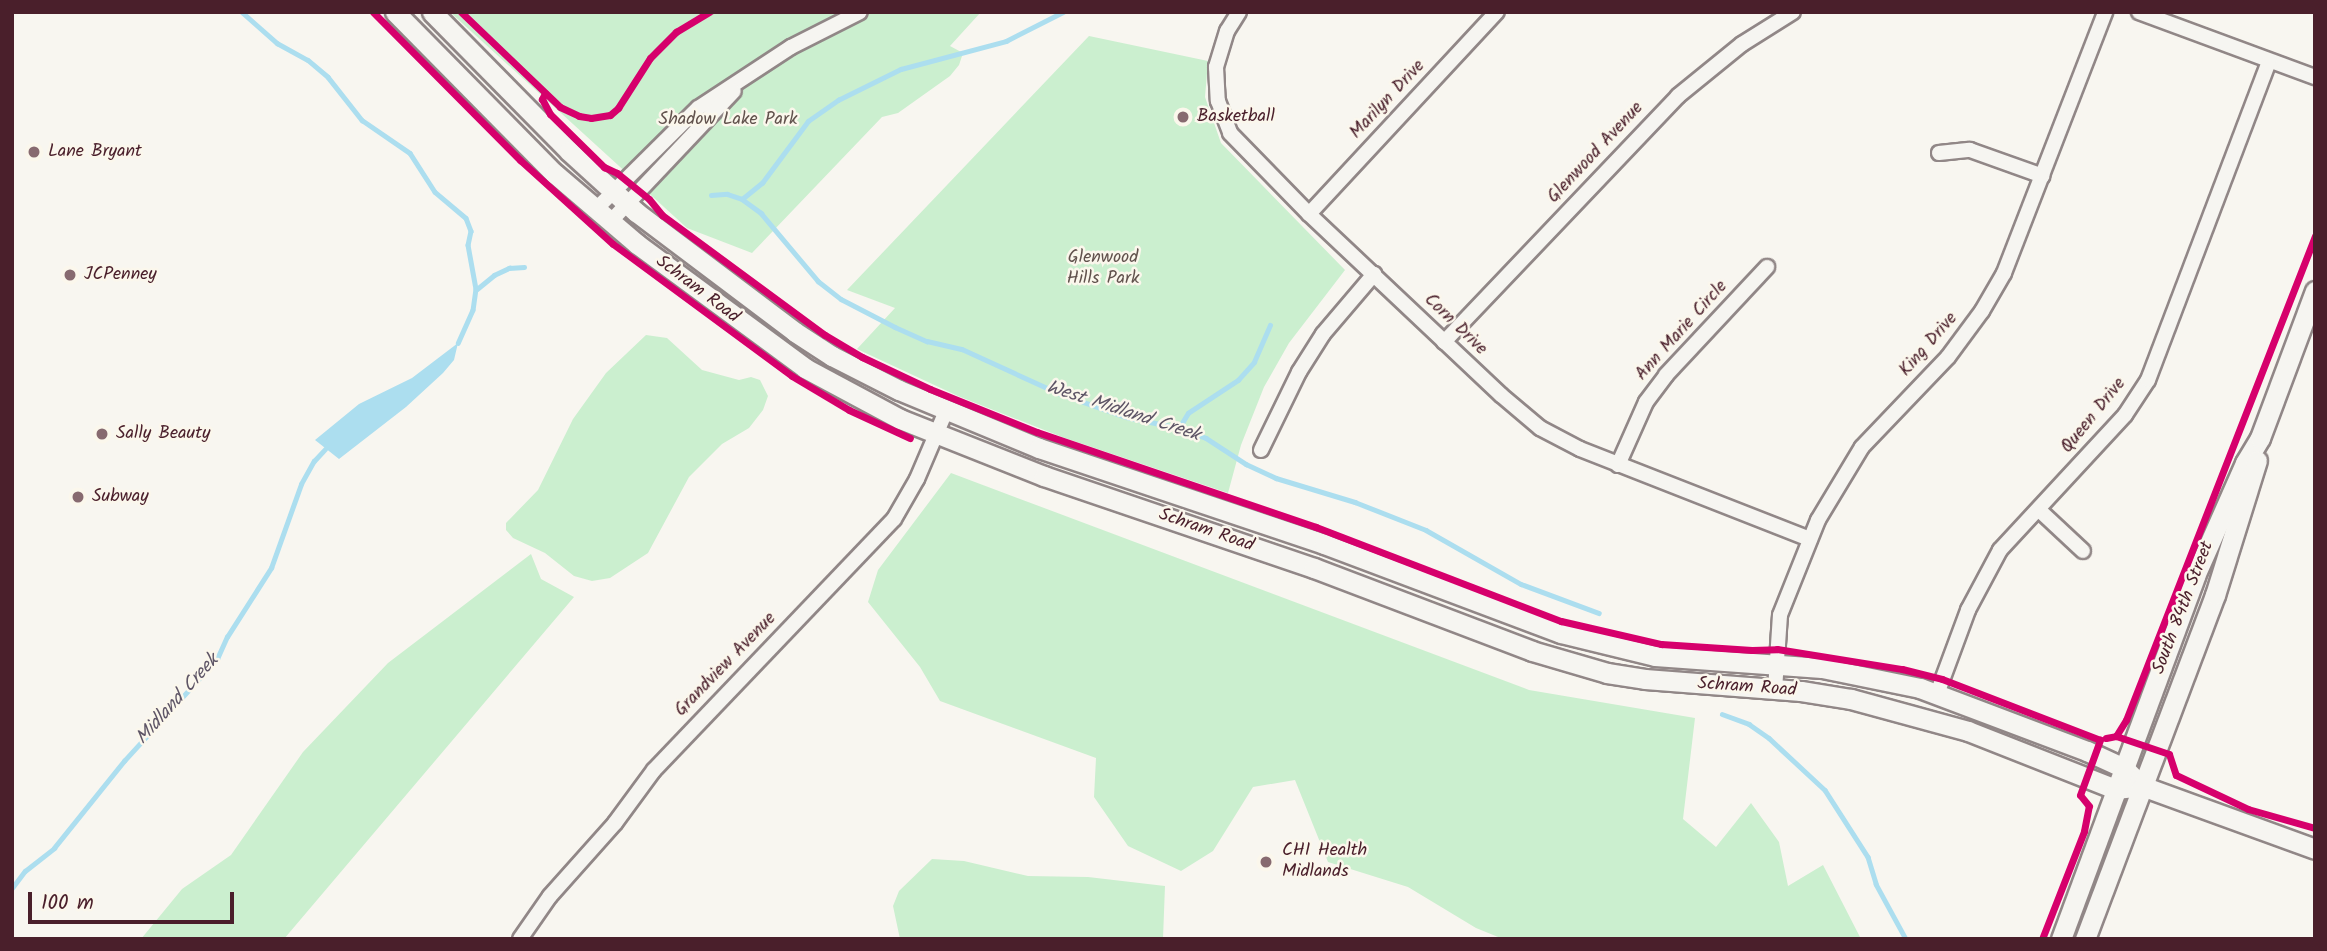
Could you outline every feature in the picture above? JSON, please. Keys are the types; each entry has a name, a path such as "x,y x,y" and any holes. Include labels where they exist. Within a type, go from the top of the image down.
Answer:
{"main road":[{"name":"Schram Road","path":"395,12 555,174 602,216 805,368 863,401 937,434 1044,476 1314,568 1532,652 1607,673 1645,680 1851,699 1925,717 2115,789 2142,786"},
{"name":"Schram Road","path":"432,12 569,152 620,197 832,356 946,411 1039,448 1335,548 1561,634 1655,656 1776,664 1857,674 1937,694 2124,768 2142,786 2315,849"},
{"name":"South 84th Street","path":"2061,939 2195,576 2245,463 2260,438 2315,291"},
{"name":"South 84th Street","path":"2085,939 2216,595 2257,464 2260,438"}],"street":[{"path":"602,216 749,75 791,47 860,12"},
{"name":"Corn Drive","path":"1239,12 1227,32 1216,67 1217,101 1222,118 1243,150 1444,342 1540,428 1618,465 1810,539"},
{"name":"Marilyn Drive","path":"1309,214 1497,12"},
{"name":"Glenwood Avenue","path":"1444,342 1670,104 1742,44 1793,12"},
{"name":"King Drive","path":"1775,690 1780,615 1810,539 1835,488 1862,447 1948,357 1982,311 2004,273 2105,12"},
{"path":"2139,12 2315,77"},
{"name":"Queen Drive","path":"1937,694 1982,580 2000,550 2125,415 2148,380 2269,61"},
{"path":"1939,153 1970,150 2043,176"},
{"name":"Ann Marie Circle","path":"1618,465 1646,402 1666,375 1767,267"},
{"path":"1261,450 1298,372 1323,334 1374,274"},
{"name":"Grandview Avenue","path":"520,939 550,897 615,823 654,770 894,519 918,479 946,411"},
{"path":"2039,510 2083,551"}],"green space":[{"name":"Shadow Lake Park","path":"450,12 981,12 950,46 963,53 959,65 950,76 898,113 882,117 752,253 687,228"},
{"name":"Glenwood Hills Park","path":"1089,36 1208,61 1205,97 1221,143 1345,270 1289,343 1264,387 1241,445 1228,493 1062,437 958,396 857,349 895,308 847,290"},
{"path":"646,335 667,338 702,370 739,380 751,377 760,380 768,396 763,410 749,428 722,444 689,477 648,553 610,578 592,581 574,576 545,553 513,538 506,530 506,523 538,490 573,419 606,373"},
{"path":"951,473 1529,690 1695,718 1683,819 1716,847 1751,803 1779,842 1788,886 1823,865 1861,939 1503,939 1476,928 1408,887 1328,862 1295,780 1253,787 1213,851 1181,871 1128,846 1094,797 1096,758 940,701 920,667 868,602 878,570"},
{"path":"531,554 541,579 574,597 284,939 141,939 182,889 231,855 303,752 388,663"},
{"path":"932,859 964,861 1028,876 1088,877 1165,886 1163,939 900,939 893,906 899,891"}],"water":[{"path":"458,343 454,360 443,373 406,407 339,459 315,440 359,404 412,378"}],"waterway":[{"name":"Midland Creek","path":"242,12 277,43 308,60 328,77 362,120 410,153 435,192 466,218 471,231 468,245 476,289 473,310 458,343"},
{"path":"742,199 762,183 808,121 838,100 901,69 1006,41 1063,12"},
{"name":"West Midland Creek","path":"711,195 727,194 742,199 761,213 818,281 841,299 895,327 927,341 962,349 1058,393 1126,417 1179,428 1206,438 1246,464 1276,478 1355,502 1426,530 1521,584 1599,613"},
{"name":"West Midland Creek","path":"477,289 494,275 509,268 524,267"},
{"path":"1179,428 1188,413 1238,380 1254,362 1270,325"},
{"name":"Midland Creek","path":"12,888 25,871 54,848 124,761 217,659 227,637 271,568 301,484 314,461 325,449"},
{"name":"West Midland Creek","path":"1722,714 1749,724 1769,738 1825,790 1868,857 1876,884 1906,939"}],"cycle path":[{"path":"373,12 520,160 613,244 792,376 849,410 910,438"},
{"path":"461,12 560,107 579,116 591,118 610,115 618,108 650,58 676,32 709,12"},
{"path":"545,93 542,99 550,114 604,167 617,173 649,199 662,215 825,335 862,357 930,389 1037,432 1316,527 1561,621 1661,644 1777,649 1902,669 1942,679 2100,740"},
{"path":"2116,736 2126,720 2315,236"},
{"path":"2106,738 2116,736 2169,754 2176,775 2248,809 2315,828"},
{"path":"2042,939 2084,831 2089,806 2080,795 2100,740"}],"place":[{"name":"Basketball","path":"1183,117"},
{"name":"Lane Bryant","path":"34,152"},
{"name":"JCPenney","path":"70,275"},
{"name":"Sally Beauty","path":"102,434"},
{"name":"Subway","path":"78,497"},
{"name":"CHI Health Midlands","path":"1266,862"}]}
